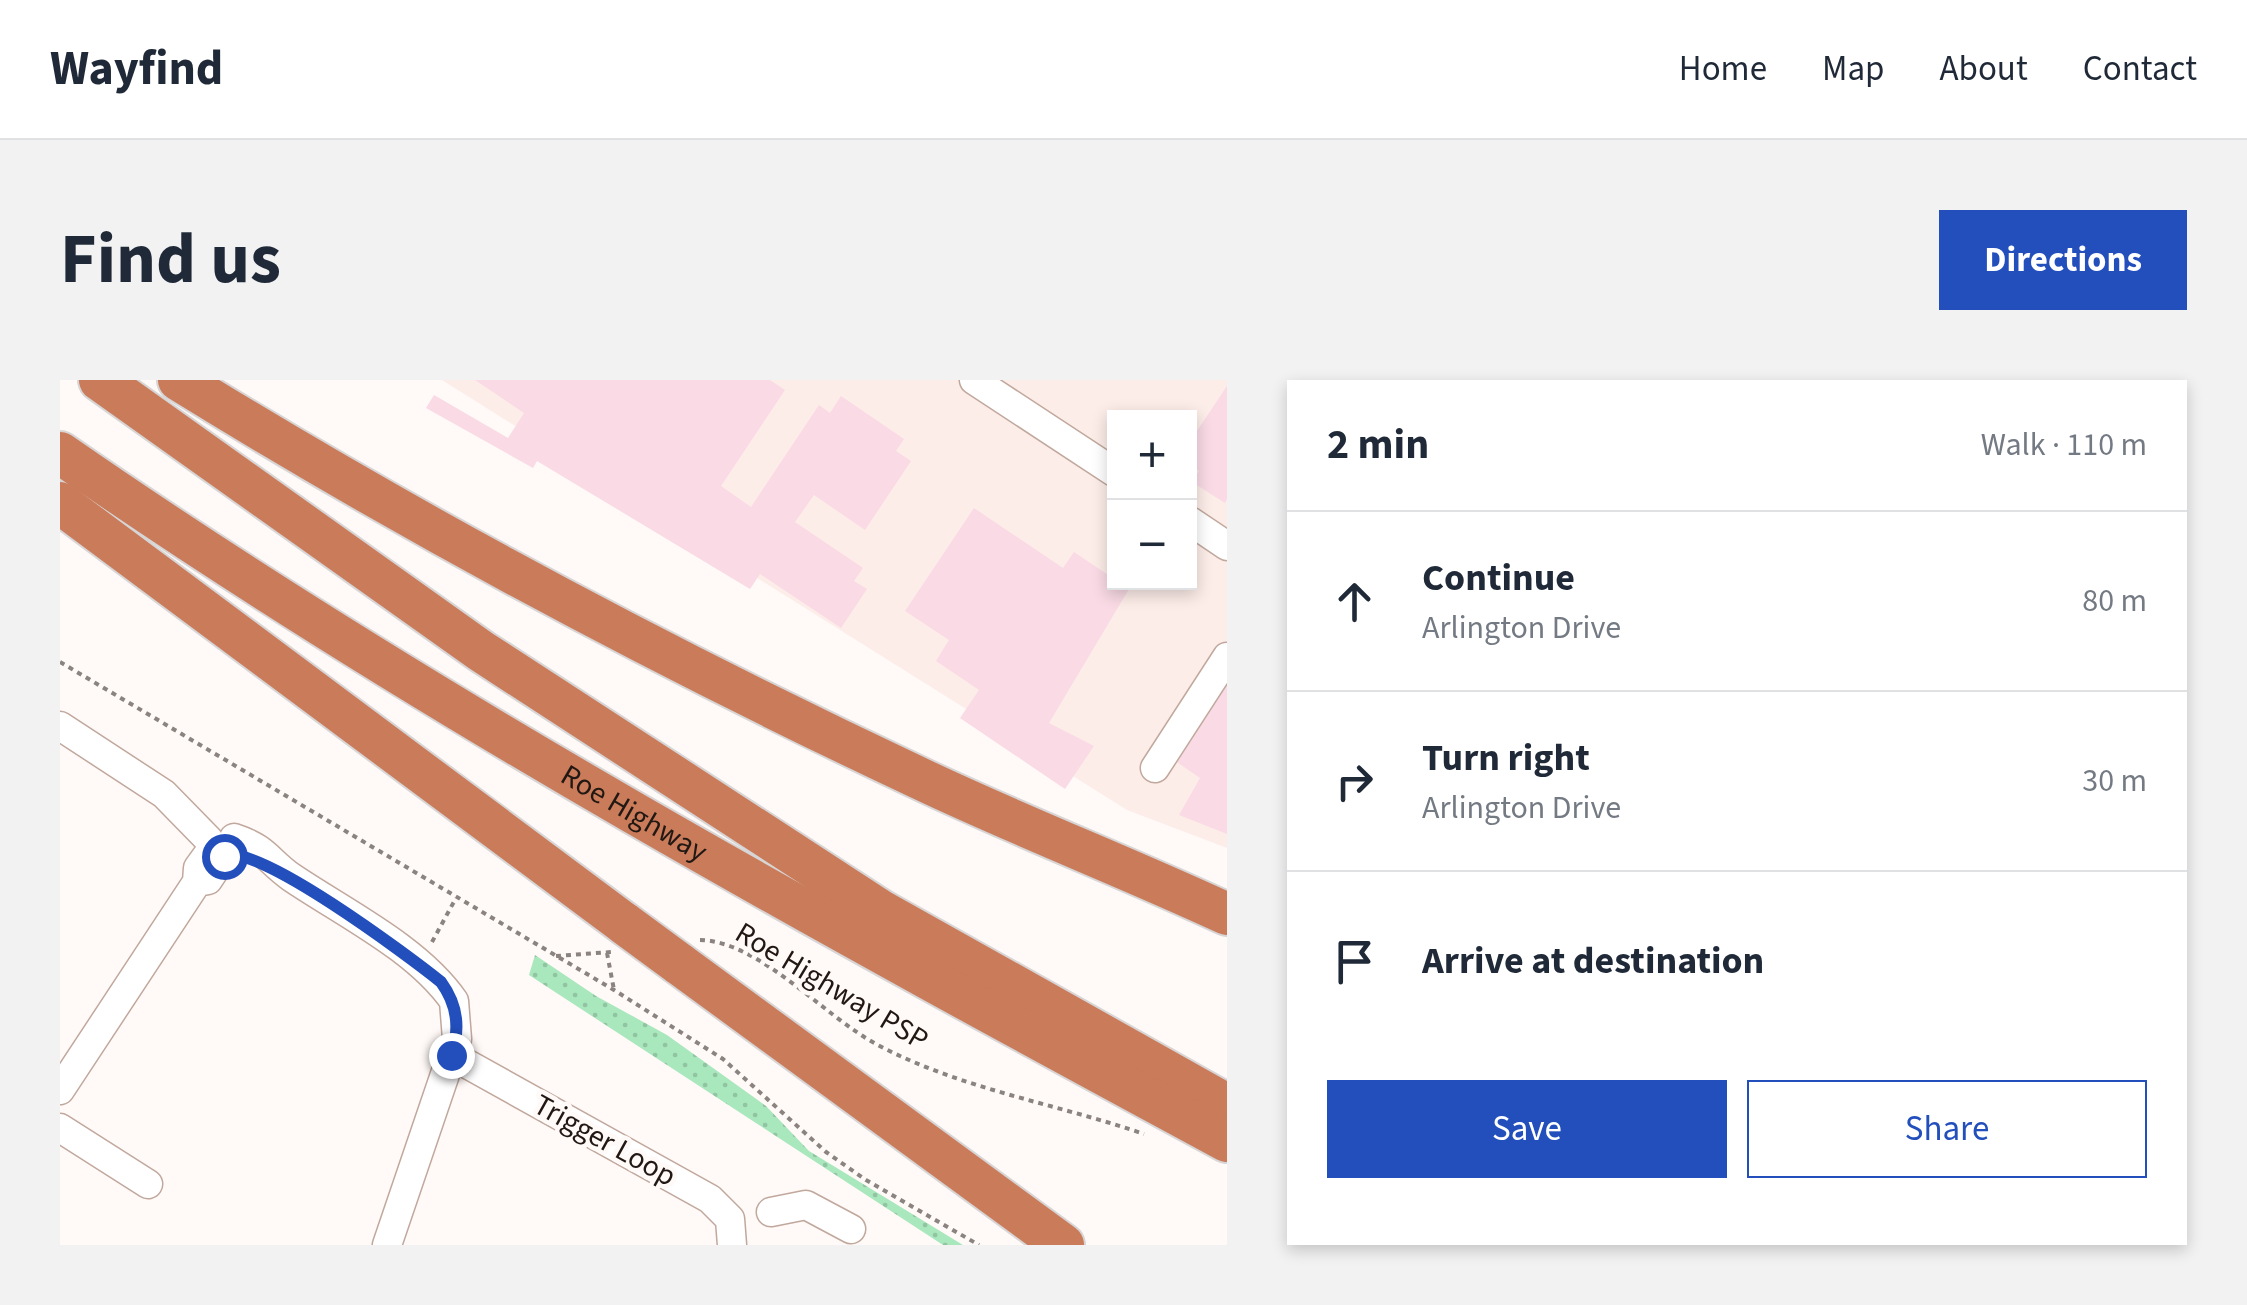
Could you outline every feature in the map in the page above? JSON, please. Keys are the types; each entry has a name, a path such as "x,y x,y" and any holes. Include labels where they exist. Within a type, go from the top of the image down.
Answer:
{"highway":[{"name":"Roe Highway","path":"100,380 481,651 880,911 1227,1105"},
{"path":"179,380 270,436 595,614 920,779 1227,914"},
{"name":"Roe Highway","path":"60,454 271,592 584,784 1227,1141"},
{"path":"60,503 620,942 681,952 1063,1245"}],"street":[{"path":"974,380 1107,467"},
{"path":"1197,526 1227,546"},
{"path":"1156,768 1227,658"},
{"path":"60,726 164,794 221,845 263,850 283,872 419,964 454,1001 457,1040 387,1245"},
{"path":"60,1090 197,882 208,880 221,845"},
{"name":"Trigger Loop","path":"451,1055 710,1198 730,1219 732,1245"},
{"path":"60,1128 148,1184"},
{"path":"771,1212 806,1205 851,1229"}],"path":[{"path":"60,662 614,990 723,1059 826,1152 866,1180 979,1245"},
{"path":"419,964 456,898"},
{"name":"Roe Highway PSP","path":"681,952 704,939 734,947 872,1042 922,1066 1148,1136"},
{"path":"556,956 620,942 614,990"}],"shaded area":[{"path":"442,380 1227,380 1227,848 1127,810"}],"green space":[{"path":"535,955 596,996 667,1035 766,1106 809,1151 963,1245 943,1245 529,975"}],"building":[{"path":"475,380 770,380 785,390 721,486 751,507 819,405 830,413 841,396 904,439 896,451 911,461 865,530 814,495 795,522 863,568 854,581 867,589 841,628 760,574 750,589 537,461 533,468 426,408 434,395 508,438 524,413"},
{"path":"1227,386 1225,503 1197,485 1197,431"},
{"path":"974,508 1063,568 1074,552 1107,574 1107,590 1128,590 1049,723 1094,746 1065,789 960,718 979,690 936,661 949,640 905,611"},
{"path":"1227,679 1227,834 1179,815 1200,778 1171,758"}],"route":[{"path":"224,856 232,852 283,872 441,982 454,1001 457,1040 451,1055"}]}
